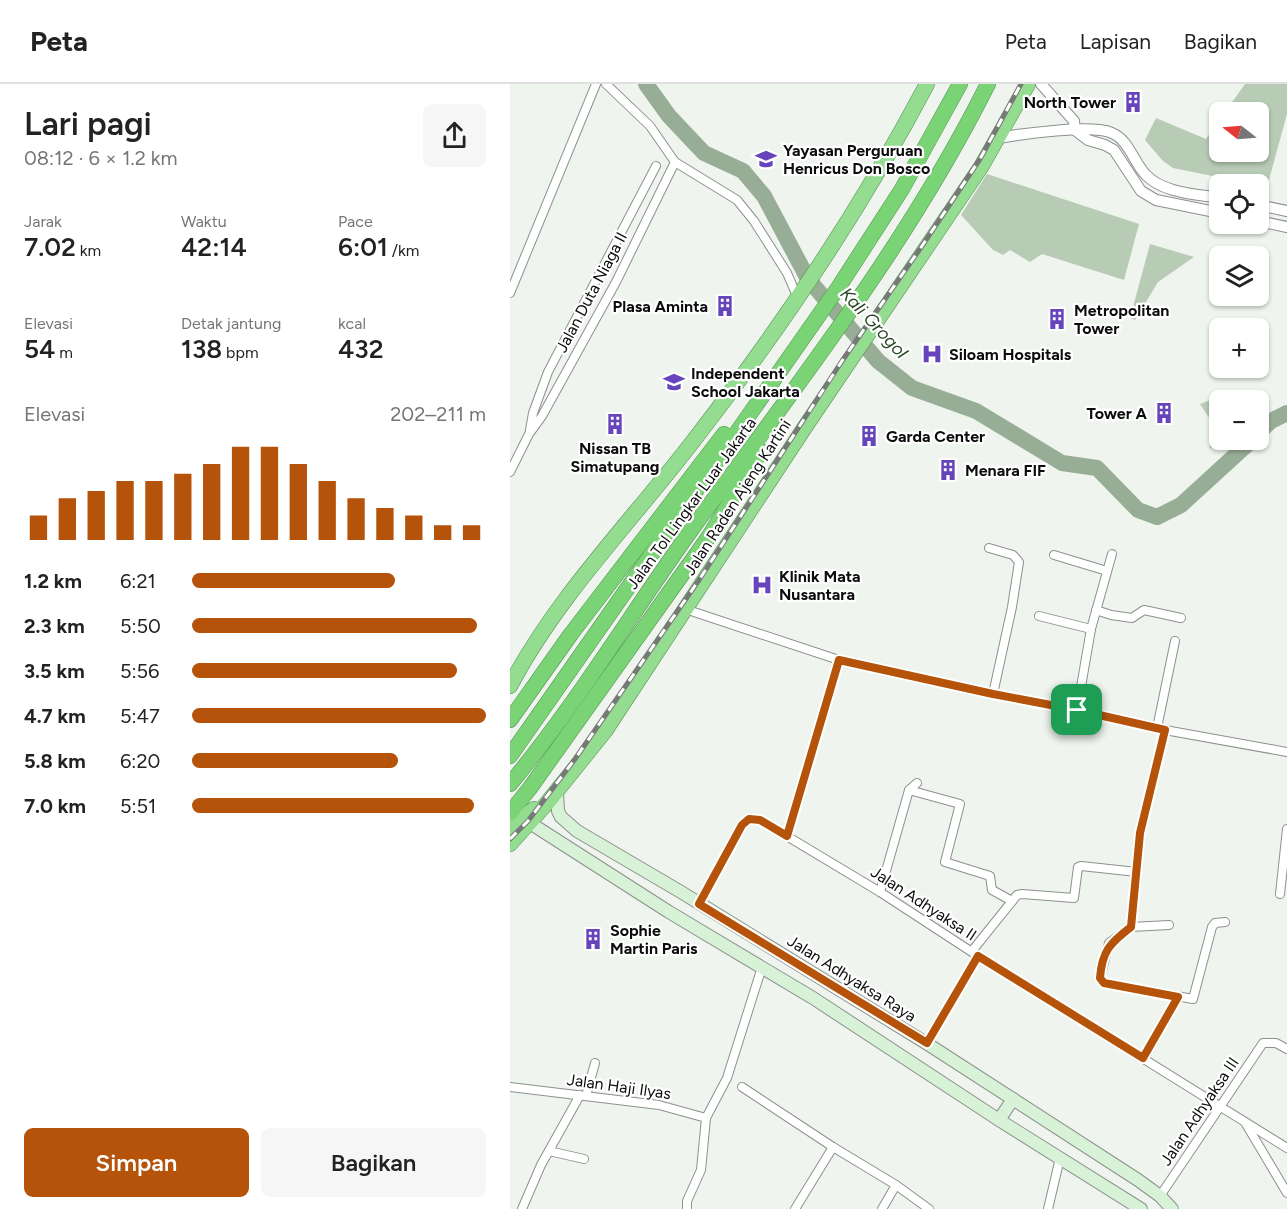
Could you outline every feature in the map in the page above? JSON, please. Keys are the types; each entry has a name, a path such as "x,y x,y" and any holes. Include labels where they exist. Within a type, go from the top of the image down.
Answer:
{"highway":[{"path":"510,686 552,618 596,560 699,435 818,267 861,200 927,84"},
{"name":"Jalan Tol Lingkar Luar Jakarta","path":"510,756 837,288 910,176 960,84"},
{"name":"Jalan Tol Lingkar Luar Jakarta","path":"510,784 573,700 690,533 856,305 931,188 988,84"},
{"name":"Jalan Raden Ajeng Kartini","path":"510,844 552,798 605,731 866,336 952,211 998,138 1028,84"},
{"path":"910,176 931,188"},
{"path":"510,720 571,634 739,415 792,352"},
{"path":"510,813 708,538 762,448 771,423"},
{"name":"Jalan Raden Ajeng Kartini","path":"510,827 535,807 552,798"}],"main road":[{"name":"Jalan Adhyaksa Raya","path":"552,798 561,818 567,824 927,1043 1160,1196 1172,1209"},
{"path":"530,823 669,912 813,998 999,1120 1141,1209"},
{"path":"999,1120 1013,1099"}],"street":[{"path":"510,293 596,84"},
{"path":"606,84 650,126 675,162 736,200 754,221 799,293"},
{"path":"1041,84 1088,140 1105,144 1114,150 1142,191 1156,200 1209,211"},
{"path":"998,138 1074,126 1113,133 1120,138 1146,175 1158,184 1209,196"},
{"name":"Jalan Duta Niaga II","path":"510,472 513,455 542,416 616,282 675,162"},
{"name":"Jalan Duta Niaga II","path":"529,434 533,413 548,372 656,166"},
{"path":"1198,209 1200,195"},
{"path":"1282,226 1283,210"},
{"path":"988,548 1013,555 1019,562 1012,607 993,694"},
{"path":"1077,710 1095,610 1112,554"},
{"path":"1054,555 1107,571"},
{"path":"685,609 839,660 1161,729 1287,752"},
{"path":"1095,610 1132,618 1144,610 1181,618"},
{"path":"1039,616 1091,629"},
{"path":"1131,927 1140,833 1161,729 1175,641"},
{"path":"787,836 839,660"},
{"path":"880,892 909,790 917,783"},
{"path":"909,790 960,804 945,862 990,876 992,890 1014,898"},
{"name":"Jalan Adhyaksa II","path":"699,904 742,825 749,819 760,820 880,892 1287,1148"},
{"path":"1280,894 1287,829"},
{"path":"927,1043 975,953 1014,898 1022,894 1074,898 1079,866 1137,872"},
{"path":"1169,926 1131,927 1109,944 1100,978 1104,983 1194,998 1212,927 1215,923 1225,922"},
{"path":"687,1209 687,1201 701,1170 706,1118 727,1078 762,967"},
{"path":"1143,1058 1178,997"},
{"name":"Jalan Adhyaksa III","path":"1160,1196 1263,1043 1276,1043 1287,1048"},
{"path":"522,1209 549,1151 583,1095 595,1064"},
{"name":"Jalan Haji Ilyas","path":"510,1087 659,1105 706,1118"},
{"path":"741,1087 832,1147 896,1185 929,1209"},
{"path":"1245,1122 1287,1193"},
{"path":"795,1209 832,1147"},
{"path":"549,1151 584,1159"},
{"path":"1048,1209 1060,1158"},
{"path":"882,1209 896,1185"}],"green space":[{"path":"1245,84 1287,84 1287,114 1269,180 1269,174 1209,175 1173,168 1163,161 1145,140 1156,118 1206,139 1209,135 1209,162 1269,162 1269,102 1232,102"},
{"path":"987,174 1139,224 1124,280 1042,254 1030,262 1010,250 1003,255 993,250 961,215"},
{"path":"1150,244 1194,257 1158,282 1135,320 1130,318"},
{"path":"1209,401 1209,418 1200,404"}],"waterway":[{"name":"Kali Grogol","path":"646,84 669,116 704,153 743,171 764,196 808,279 878,361 912,388 976,411 1062,463 1097,468 1138,510 1157,517 1181,505 1241,450"},
{"name":"Kali Grogol","path":"1269,423 1287,413"}],"railway":[{"path":"510,839 528,821 575,759 699,580 842,361 980,159 1021,84"}],"place":[{"name":"North Tower","path":"1133,102"},
{"name":"Yayasan Perguruan Henricus Don Bosco","path":"766,159"},
{"name":"Plasa Aminta","path":"725,306"},
{"name":"Metropolitan Tower","path":"1057,319"},
{"name":"Siloam Hospitals","path":"932,354"},
{"name":"Independent School Jakarta","path":"674,382"},
{"name":"Tower A","path":"1164,413"},
{"name":"Nissan TB Simatupang","path":"615,424"},
{"name":"Garda Center","path":"869,436"},
{"name":"Menara FIF","path":"948,470"},
{"name":"Klinik Mata Nusantara","path":"762,585"},
{"name":"Sophie Martin Paris","path":"593,939"}],"route":[{"path":"839,660 1077,710 1165,730 1140,833 1131,927 1109,944 1100,971 1100,978 1104,983 1178,997 1143,1058 978,956 927,1043 699,904 742,825 749,819 760,820 787,836 839,660"}]}
